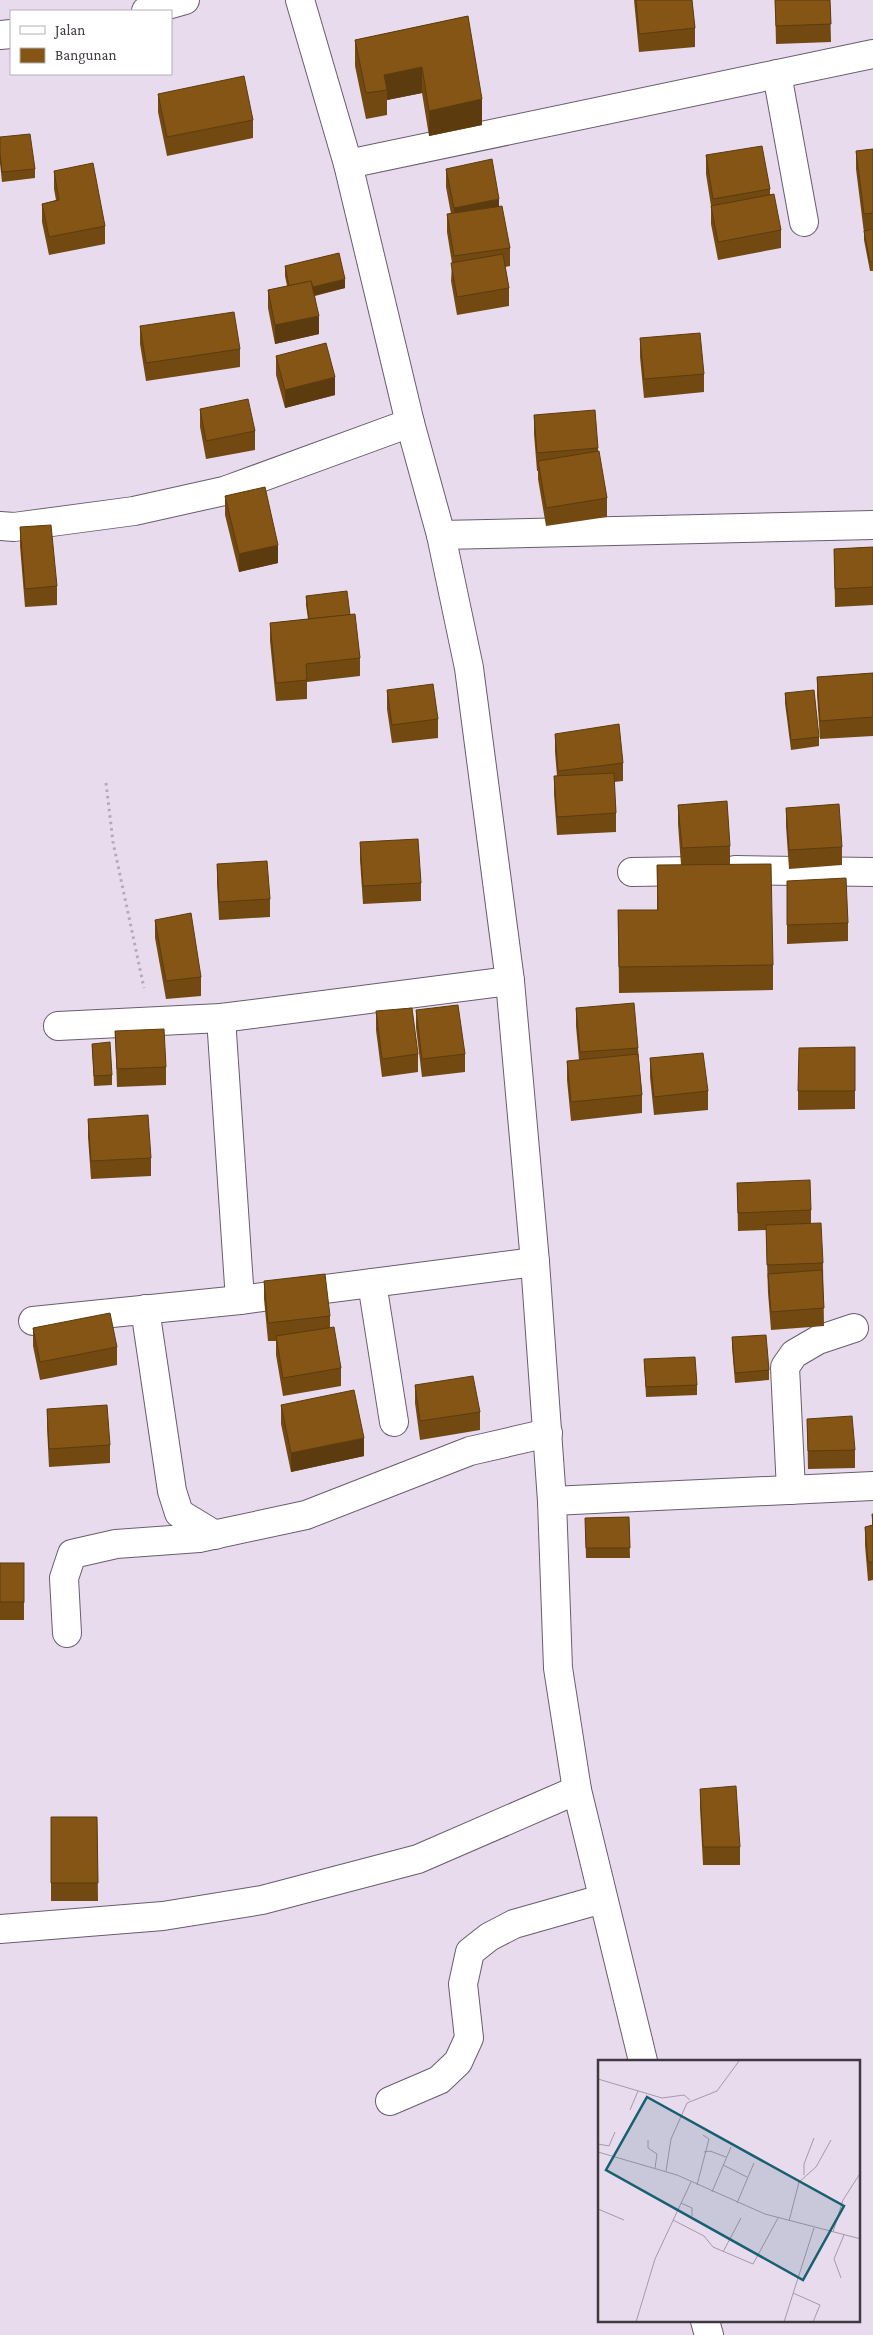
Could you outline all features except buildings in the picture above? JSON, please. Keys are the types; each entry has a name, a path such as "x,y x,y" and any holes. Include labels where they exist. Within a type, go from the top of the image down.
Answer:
{"street":[{"path":"150,10 185,0"},
{"path":"300,0 348,164 410,423 441,535 469,668 510,981 548,1433 558,1668 577,1790 643,2060"},
{"path":"348,164 873,54"},
{"path":"777,74 804,222"},
{"path":"0,526 14,527 134,511 224,491 410,423"},
{"path":"441,535 873,525"},
{"path":"632,872 746,870 873,872"},
{"path":"58,1026 152,1023 221,1018 510,981"},
{"path":"221,1018 240,1300"},
{"path":"33,1321 240,1300 535,1262"},
{"path":"372,1283 394,1422"},
{"path":"145,1309 172,1491 179,1513 215,1535"},
{"path":"792,1490 785,1367 794,1354 818,1340 854,1328"},
{"path":"67,1633 64,1578 72,1554 116,1544 215,1535 306,1515 470,1451 548,1433"},
{"path":"552,1501 873,1486"},
{"path":"0,1929 163,1916 262,1900 418,1859 577,1790"},
{"path":"390,2101 438,2080 458,2062 469,2038 463,1984 470,1952 489,1937 514,1924 602,1899"},
{"path":"705,2322 709,2335"}],"path":[{"path":"106,783 113,842 152,1023"}]}
